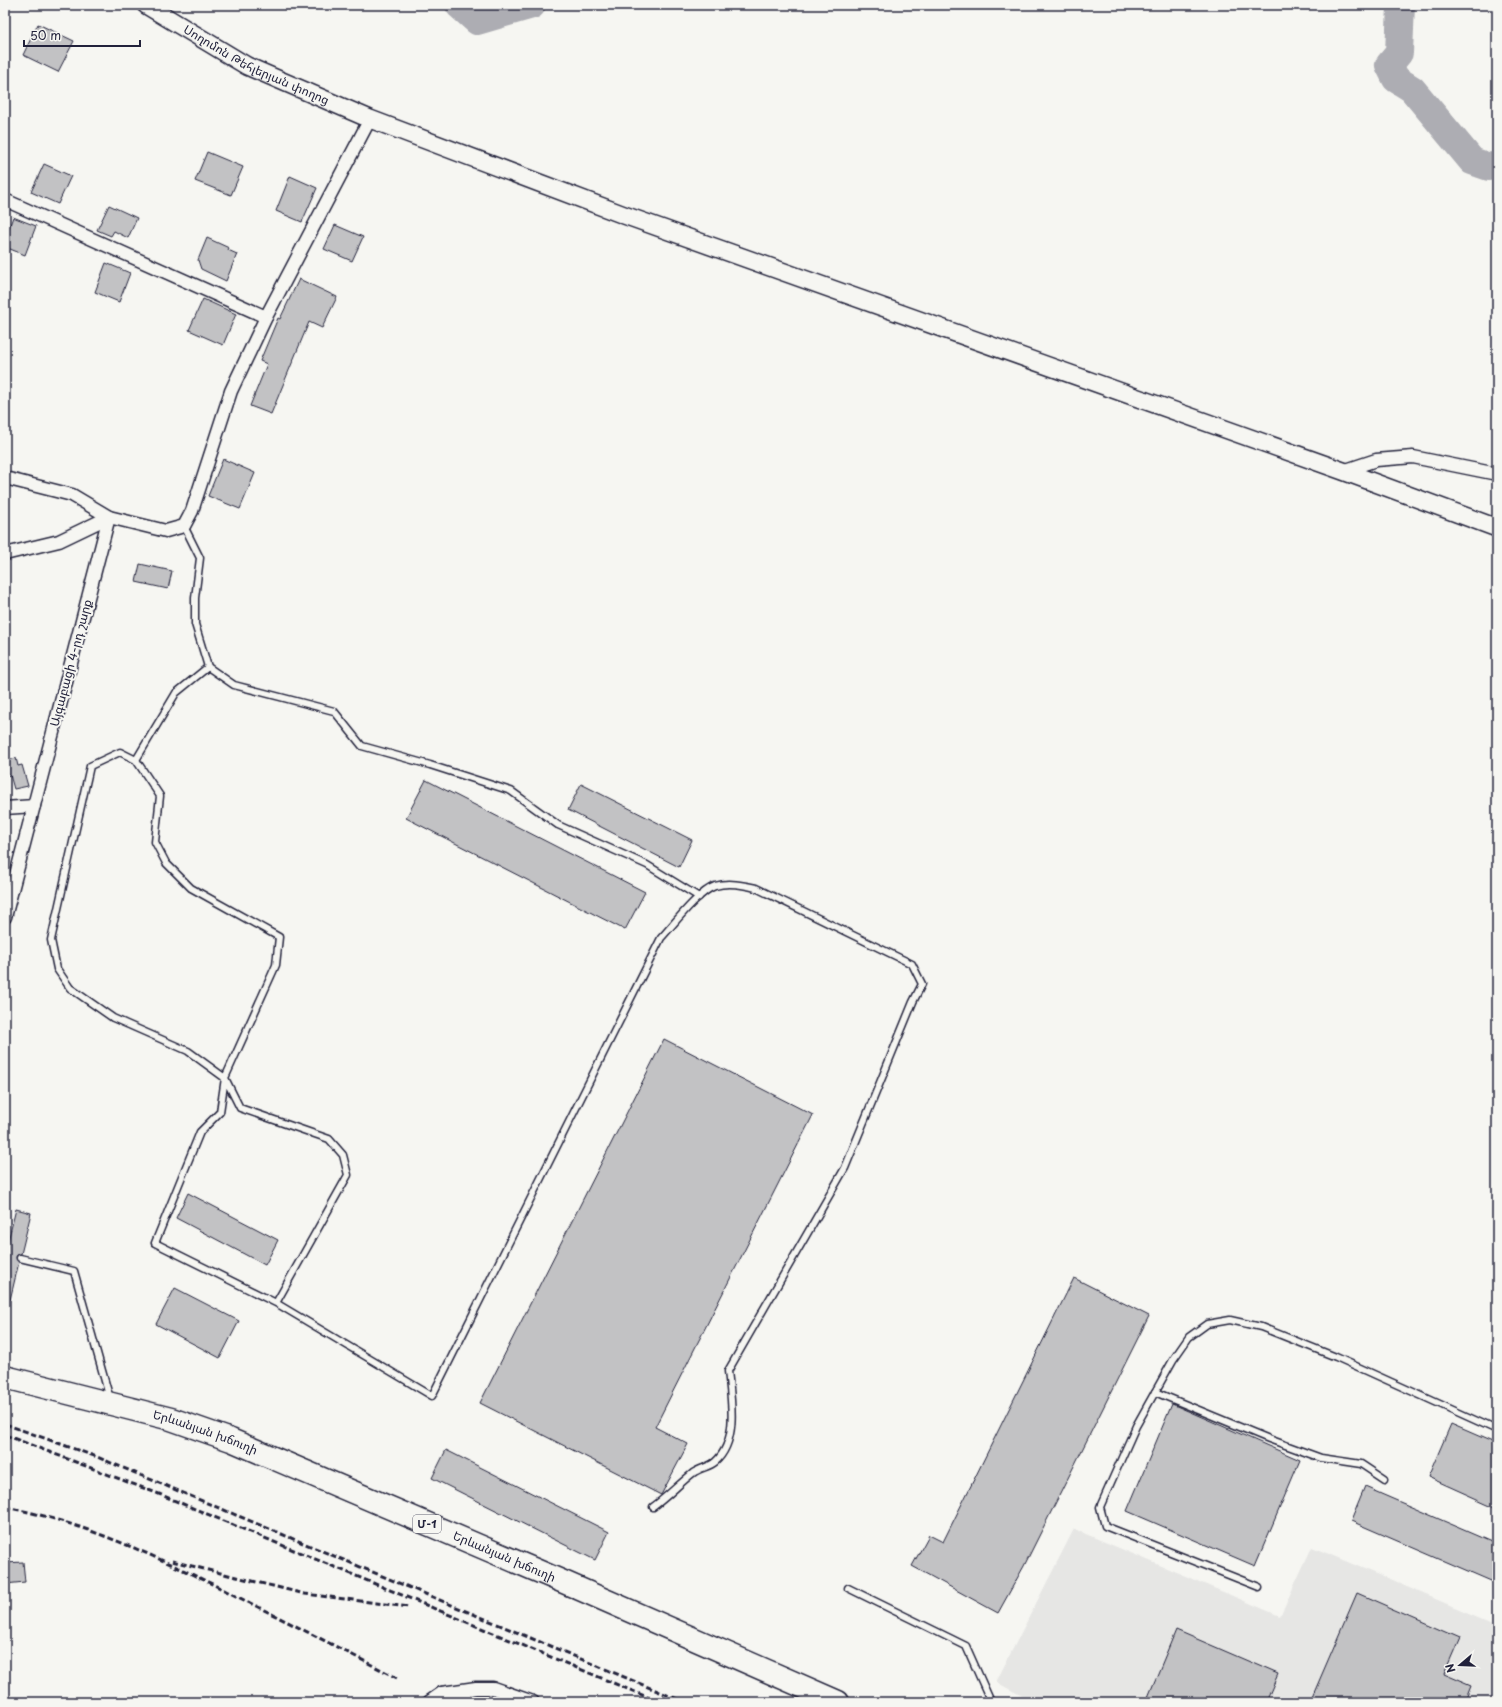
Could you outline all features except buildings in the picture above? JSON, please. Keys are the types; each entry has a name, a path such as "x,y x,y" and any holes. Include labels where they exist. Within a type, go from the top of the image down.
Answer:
{"highway":[{"name":"Երևանյան խճուղի","path":"5,1377 171,1419 231,1440 566,1583 838,1702"}],"street":[{"name":"Սողոմոն Թեհլերյան փողոց","path":"146,5 247,66 370,119 624,215 1343,471 1497,528"},
{"path":"5,478 72,495 109,517 166,531 184,526 192,511 231,391 266,317 370,119"},
{"path":"5,200 266,317"},
{"path":"1343,471 1376,460 1413,458 1497,474"},
{"path":"5,554 60,541 109,517"},
{"name":"Այգաբացի 4-րդ շարք","path":"5,917 109,517"},
{"path":"5,808 34,806"},
{"path":"430,1702 442,1693 476,1688 493,1688 533,1702"},
{"path":"442,1693 472,1702"}],"lane":[{"path":"184,526 200,558 195,598 195,624 208,667 234,685 334,710 362,746 430,765 510,791 558,826 647,865 699,897"},
{"path":"136,760 176,693 208,667"},
{"path":"276,1303 348,1175 343,1156 329,1139 240,1108 225,1078 188,1051 113,1018 70,988 57,969 51,940 90,766 120,752 136,760 160,796 156,842 166,863 191,888 279,937 276,965 225,1078 220,1112 200,1132 155,1242 276,1303 432,1396 661,938 699,897 715,886 734,884 756,888 912,964 922,984 913,1002 845,1168 728,1371 733,1410 728,1447 715,1462 694,1472 672,1494 653,1507"},
{"path":"20,1258 74,1271 112,1404"},
{"path":"1259,1587 1105,1526 1100,1507 1136,1426 1173,1360 1189,1337 1208,1324 1230,1320 1261,1327 1336,1357 1497,1430"},
{"path":"1155,1392 1269,1439 1321,1458 1361,1464 1384,1480"},
{"path":"848,1588 966,1646 990,1702"}],"shaded area":[{"path":"1074,1529 1280,1616 1312,1547 1497,1625 1497,1702 1033,1702 996,1682"}],"waterway":[{"path":"459,5 477,21 532,5"},
{"path":"1401,5 1399,53 1389,65 1396,79 1412,89 1472,161 1489,167 1497,165"}],"railway":[{"path":"5,1424 97,1457 684,1702"},
{"path":"5,1435 159,1494 659,1702"},
{"path":"5,1507 36,1514 97,1533 158,1558 399,1679"},
{"path":"172,1561 305,1594 409,1607"}]}
